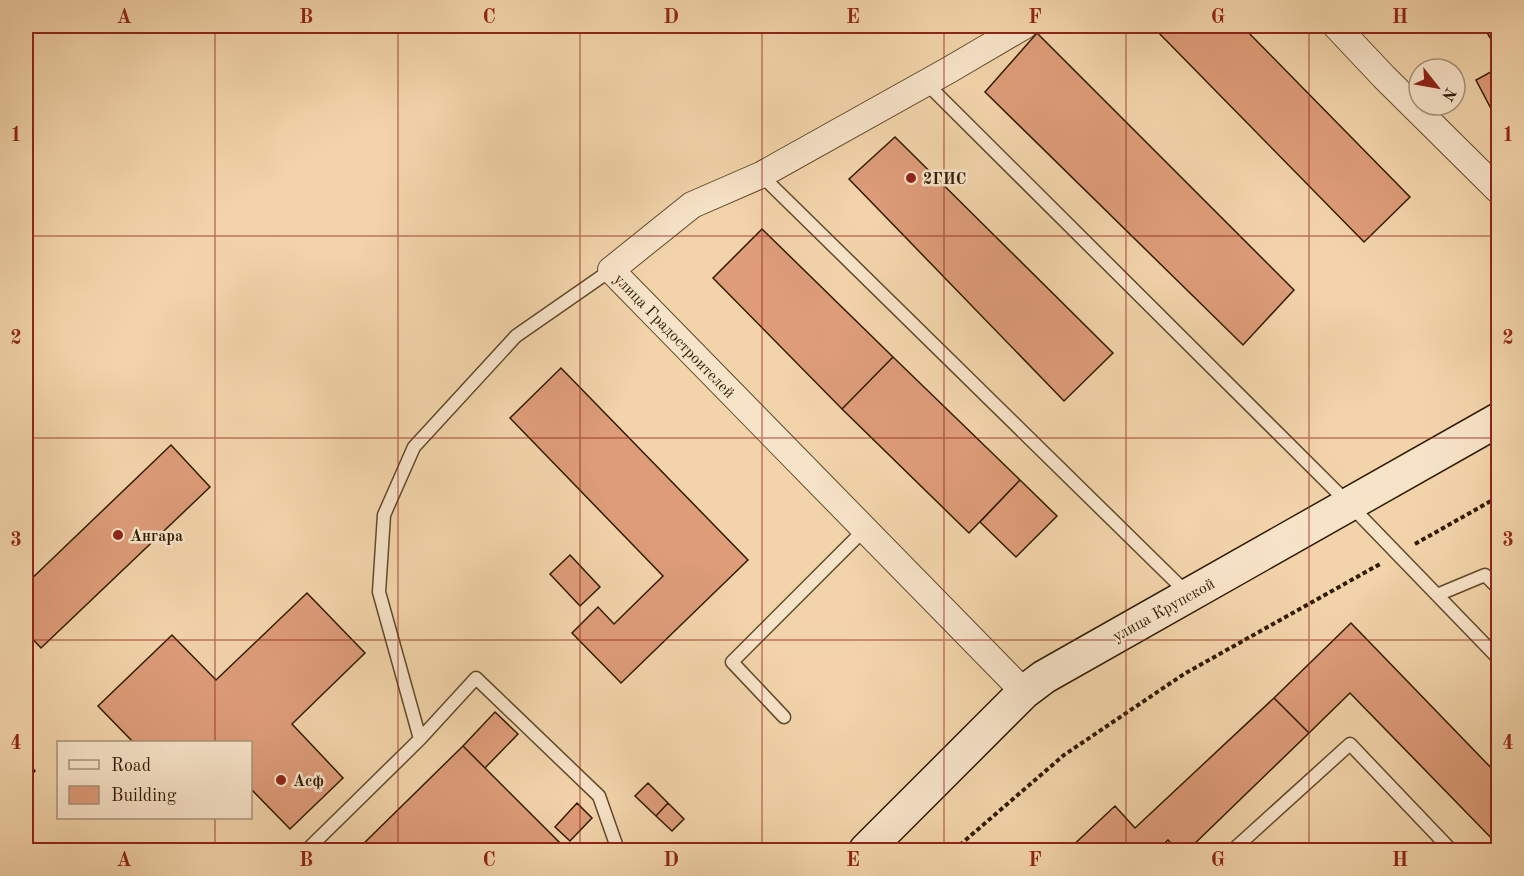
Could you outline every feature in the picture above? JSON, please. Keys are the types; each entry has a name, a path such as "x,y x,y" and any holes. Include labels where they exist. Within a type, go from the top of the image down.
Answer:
{"main road":[{"name":"улица Крупской","path":"866,850 1024,692 1044,677 1498,420"}],"street":[{"name":"улица Градостроителей","path":"1024,26 761,175 692,205 611,270 1024,692"},
{"path":"1336,26 1498,190"}],"lane":[{"path":"926,83 1348,504 1498,658"},
{"path":"761,175 1188,595"},
{"path":"420,739 379,592 384,516 414,447 516,336 611,270"},
{"path":"784,717 732,662 864,529"},
{"path":"1437,595 1485,575 1498,588"},
{"path":"307,850 420,739 476,678 599,796 618,850"},
{"path":"1233,850 1350,744 1451,850"}],"path":[{"path":"954,850 1073,748 1184,674 1498,497"}],"building":[{"path":"1152,26 1242,26 1410,197 1364,242"},
{"path":"1483,26 1498,26 1498,51"},
{"path":"1037,33 1294,290 1243,345 985,92"},
{"path":"1498,68 1498,122 1476,80"},
{"path":"895,137 1113,353 1064,401 849,179"},
{"path":"762,229 893,357 842,409 713,278"},
{"path":"893,357 1020,480 969,533 842,409"},
{"path":"561,368 748,560 621,683 572,633 598,607 614,624 663,576 510,418"},
{"name":"Ангара","path":"171,445 210,487 41,648 26,632 26,584"},
{"path":"1020,480 1057,516 1016,557 980,522"},
{"path":"570,555 600,587 580,606 550,574"},
{"path":"307,593 365,653 292,724 343,778 290,829 252,790 252,741 132,741 98,706 172,635 216,680"},
{"path":"1351,623 1498,775 1498,845 1350,693 1309,733 1274,698"},
{"path":"1274,698 1309,733 1188,850 1178,850 1168,840 1157,850 1068,850 1115,806 1135,828"},
{"path":"495,712 518,734 485,768 463,746"},
{"path":"463,746 565,848 562,850 357,850"},
{"path":"26,760 35,771 26,780"},
{"path":"648,783 668,803 656,816 635,796"},
{"path":"577,803 592,818 570,841 555,827"},
{"path":"668,803 684,819 672,831 656,816"}],"place":[{"name":"2ГИС","path":"911,178"},
{"name":"Ангара","path":"118,535"},
{"name":"Асф","path":"281,780"}]}
